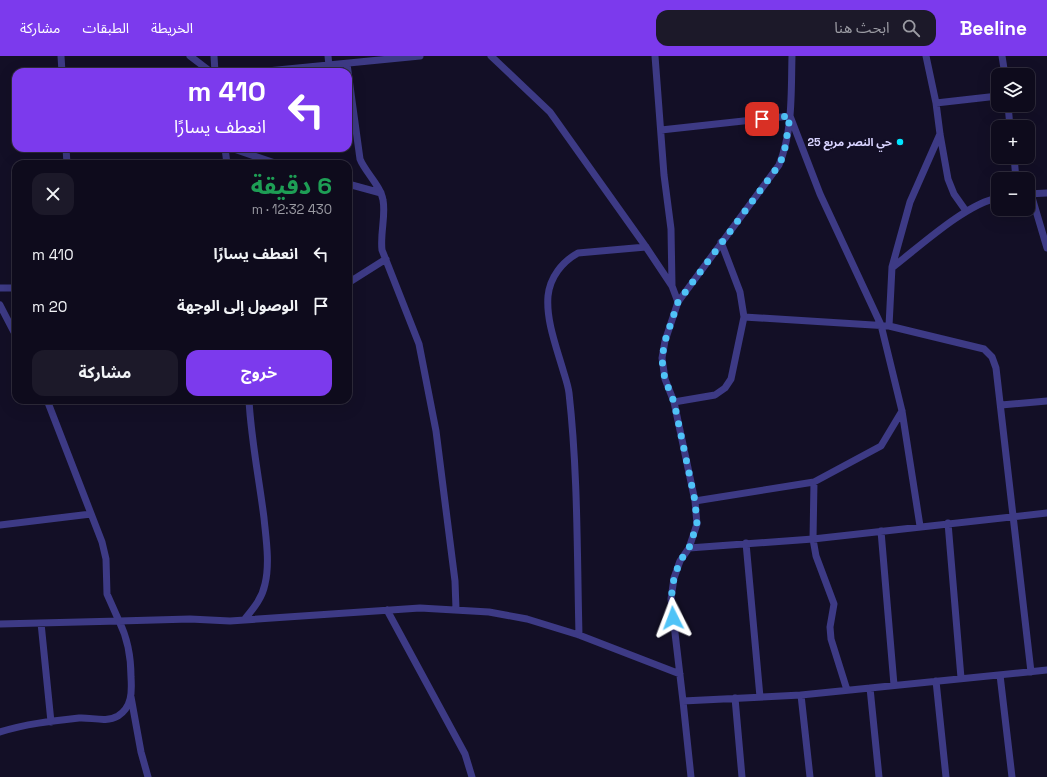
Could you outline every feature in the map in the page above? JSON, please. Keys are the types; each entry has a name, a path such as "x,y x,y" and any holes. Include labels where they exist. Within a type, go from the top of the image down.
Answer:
{"street":[{"path":"61,56 62,68"},
{"path":"190,56 206,68"},
{"path":"214,56 215,68"},
{"path":"328,56 329,66"},
{"path":"305,68 396,57 420,56"},
{"path":"491,56 550,112 646,247 672,286 678,302"},
{"path":"655,56 671,228 672,286"},
{"path":"691,777 671,599 674,578 680,561 689,548 697,524 695,501 674,402 665,379 662,358 665,341 678,302 779,165 784,154 790,116 792,56"},
{"path":"926,56 936,103 940,134 950,186 966,211"},
{"path":"1002,56 1003,68"},
{"path":"347,64 348,68"},
{"path":"936,103 991,97"},
{"path":"352,101 360,159 364,168 381,192 384,200 381,239 382,250 419,344 436,431 455,581 456,609"},
{"path":"661,130 790,116"},
{"path":"790,116 820,194 885,326 902,411 920,526"},
{"path":"885,326 892,268 910,202 940,134"},
{"path":"243,152 266,160"},
{"path":"352,185 381,192"},
{"path":"1035,194 1047,193"},
{"path":"892,268 966,211 991,199"},
{"path":"1035,210 1047,248"},
{"path":"674,402 715,395 725,388 731,379 744,317 740,292 721,242"},
{"path":"579,635 576,484 569,392 551,330 548,298 549,288 560,267 578,253 646,247"},
{"path":"352,280 386,259"},
{"path":"0,288 12,288"},
{"path":"0,305 12,328"},
{"path":"744,317 885,326 984,349 992,357 996,368 1001,405 1031,672"},
{"path":"1001,405 1047,401"},
{"path":"48,404 102,542 106,559 108,600 128,641 131,673 131,697 147,776"},
{"path":"244,620 260,598 268,573 266,533 258,470 251,431 249,404"},
{"path":"695,501 814,482 881,446 902,411"},
{"path":"814,482 813,539 816,556 834,604 830,627 831,640 847,690"},
{"path":"689,548 813,539 1047,513"},
{"path":"0,525 91,514"},
{"path":"948,523 961,678"},
{"path":"881,531 894,685"},
{"path":"746,543 760,697"},
{"path":"0,624 244,620 420,608 456,609 488,612 527,619 579,635 680,674"},
{"path":"387,610 465,754 472,777"},
{"path":"42,623 51,722"},
{"path":"683,701 801,695 1047,670"},
{"path":"1000,675 1012,777"},
{"path":"936,681 946,777"},
{"path":"870,688 879,777"},
{"path":"801,695 810,777"},
{"path":"0,732 18,727 80,718 114,718 124,711 131,697"},
{"path":"735,698 742,777"}],"place":[{"name":"حي النصر مربع 25","path":"900,142"}],"route":[{"path":"673,618 671,599 674,578 680,561 689,548 697,524 695,501 674,402 665,379 663,369 662,358 665,341 678,302 721,242 773,174 784,154 790,116 762,119"}]}
